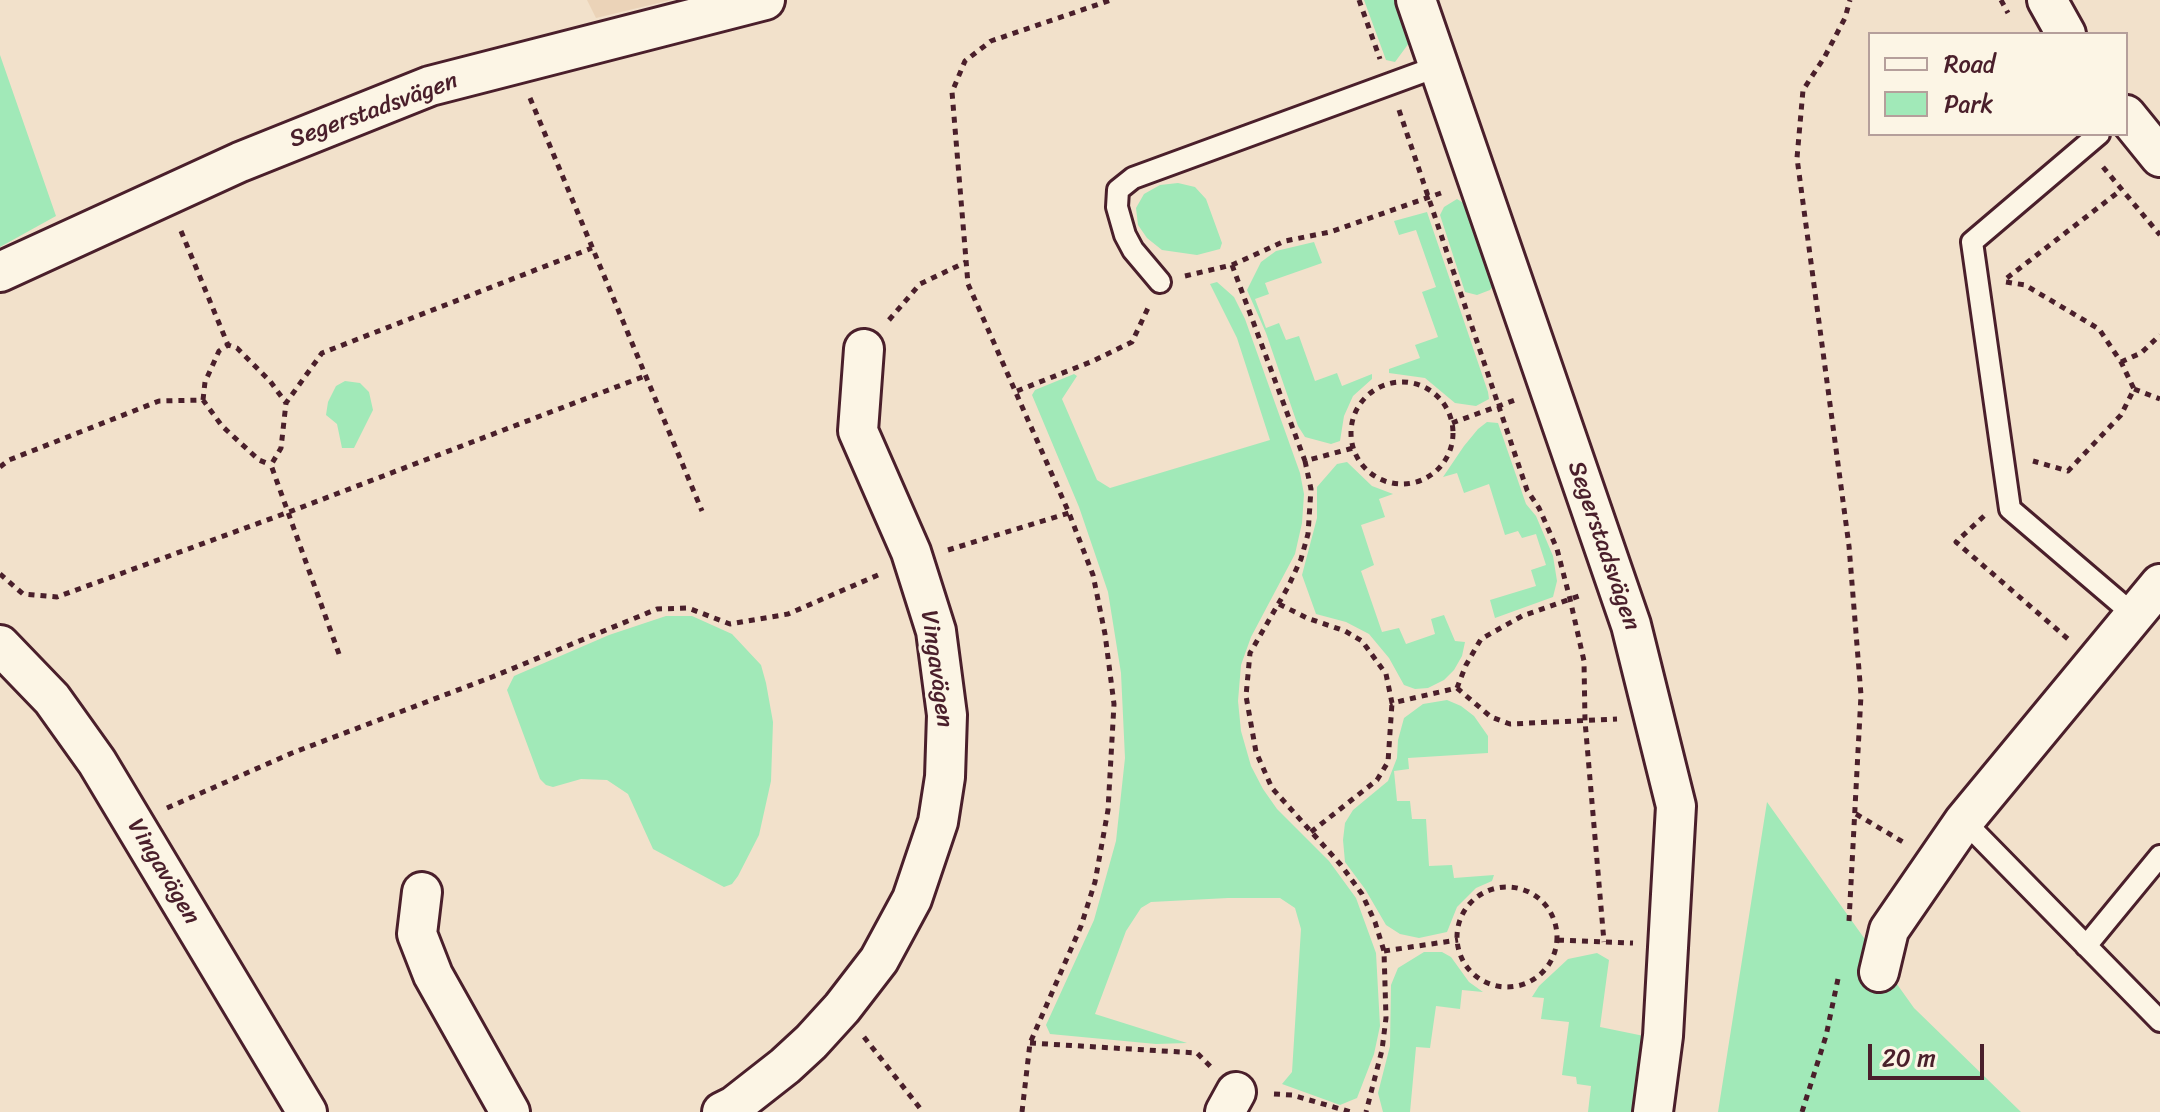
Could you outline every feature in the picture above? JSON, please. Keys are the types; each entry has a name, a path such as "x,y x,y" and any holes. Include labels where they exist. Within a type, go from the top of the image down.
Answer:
{"street":[{"name":"Segerstadsvägen","path":"0,272 255,156 430,86 765,0"},
{"name":"Segerstadsvägen","path":"1416,0 1631,625 1676,806 1663,1036 1653,1112"},
{"path":"2047,0 2065,32"},
{"path":"2128,117 2160,157"},
{"name":"Vingavägen","path":"722,1112 785,1066 842,1008 879,960 912,899 938,822 943,792 947,715 936,631 914,560 858,431 864,349"},
{"path":"1879,972 1889,930 1964,821 2160,584"},
{"name":"Vingavägen","path":"0,645 52,699 97,762 307,1112"},
{"path":"422,892 417,934 433,975 510,1112"}],"lane":[{"path":"1160,282 1133,250 1117,207 1118,190 1133,178 1439,66"},
{"path":"2092,140 1972,242 2010,509 2134,615"},
{"path":"1964,821 2160,1021"},
{"path":"2086,946 2160,856"}],"path":[{"path":"1022,1112 1030,1043 1081,926 1095,882 1108,810 1114,704 1093,575 1017,391 968,284 952,92 965,61 991,41 1111,0"},
{"path":"1359,0 1430,197 1527,490 1539,508 1557,549 1584,661 1585,721 1604,942"},
{"path":"1848,928 1861,695 1849,546 1797,158 1803,90 1845,18 1850,0"},
{"path":"516,64 702,511"},
{"path":"2092,140 2121,190 2160,235"},
{"path":"1017,391 1132,342 1160,282 1232,265 1285,241 1330,232 1478,181"},
{"path":"2121,190 2003,281 2025,285 2099,329 2134,389 2160,399"},
{"path":"271,465 281,448 286,403 322,353 592,248"},
{"path":"864,349 920,284 966,262"},
{"path":"195,265 228,345 237,348 270,381 286,403"},
{"path":"1232,265 1305,461 1311,489 1308,534 1301,559 1250,653 1246,696 1249,720 1256,752 1272,788 1341,865 1362,894 1384,951 1386,1018 1382,1050 1366,1112"},
{"path":"2121,362 2141,353 2160,335"},
{"path":"228,345 219,351 205,382 203,400 222,426 259,460 271,465 339,654"},
{"path":"0,574 23,594 57,597 645,376"},
{"path":"1391,383 1409,383 1428,389 1445,405 1452,423 1452,440 1447,457 1438,470 1423,480 1404,484 1385,482 1370,474 1356,457 1353,448 1351,424 1360,403 1374,390 1391,383"},
{"path":"1452,423 1549,387"},
{"path":"2002,451 2068,471 2121,415 2134,389"},
{"path":"0,467 9,460 159,401 203,400"},
{"path":"1305,461 1353,448"},
{"path":"2008,493 1956,542 2079,648"},
{"path":"133,822 292,753 492,677 657,609 688,608 730,624 788,614 914,560 1069,513"},
{"path":"1457,688 1481,639 1522,616 1617,583"},
{"path":"1279,604 1362,641 1386,674 1392,703 1388,762 1377,780 1311,832"},
{"path":"1392,703 1457,688"},
{"path":"1457,688 1491,717 1510,724 1654,717"},
{"path":"1856,814 1902,841 1934,865"},
{"path":"1499,888 1514,888 1525,890 1547,906 1557,927 1558,940 1552,962 1538,978 1523,985 1493,986 1476,977 1467,967 1459,951 1459,923 1475,899 1499,888"},
{"path":"1384,951 1458,940"},
{"path":"1558,940 1668,944"},
{"path":"1802,1112 1826,1036 1842,958"},
{"path":"842,1008 923,1112"},
{"path":"1030,1043 1197,1053 1231,1102 1292,1095 1351,1112"}],"shaded area":[{"path":"587,0 671,0 596,18"}],"green space":[{"path":"1364,0 1401,0 1410,24 1409,43 1395,62 1386,60"},
{"path":"0,55 56,216 0,247"},
{"path":"1178,183 1195,187 1206,199 1222,243 1220,249 1197,255 1162,250 1147,238 1138,225 1136,208 1144,194 1160,185"},
{"path":"1457,199 1467,205 1496,283 1490,290 1477,295 1465,292 1440,215 1444,207"},
{"path":"1427,212 1488,392 1489,399 1476,406 1455,403 1425,378 1389,373 1389,369 1420,358 1415,345 1438,337 1422,292 1436,287 1416,230 1399,235 1394,221"},
{"path":"1314,242 1322,263 1265,283 1269,294 1255,299 1266,328 1279,323 1286,340 1299,336 1315,381 1337,373 1342,386 1372,374 1372,379 1353,396 1344,416 1340,441 1331,444 1305,437 1298,426 1266,333 1247,290 1261,262 1276,251"},
{"path":"1217,282 1234,297 1245,319 1300,473 1304,494 1295,554 1251,637 1241,665 1238,701 1241,731 1251,766 1263,789 1277,809 1329,861 1356,898 1376,953 1380,1026 1374,1054 1357,1098 1340,1105 1282,1084 1292,1072 1301,929 1295,908 1280,898 1151,902 1141,908 1126,931 1095,1014 1187,1043 1156,1044 1050,1034 1046,1025 1094,920 1116,841 1125,758 1121,673 1108,592 1079,507 1032,395 1035,390 1074,374 1077,376 1062,399 1097,480 1110,488 1270,440 1237,338 1210,284"},
{"path":"345,381 360,383 369,392 373,410 354,448 342,448 337,424 326,415 336,386"},
{"path":"1487,422 1498,423 1526,504 1536,516 1553,556 1557,581 1553,597 1495,618 1490,600 1536,586 1531,570 1546,565 1536,534 1522,538 1518,531 1505,535 1489,484 1464,493 1457,473 1443,477 1464,446"},
{"path":"1347,462 1372,486 1393,494 1379,499 1385,517 1361,525 1374,565 1361,571 1382,632 1399,628 1406,644 1435,634 1431,619 1444,615 1455,641 1465,642 1454,670 1444,680 1428,688 1415,689 1404,685 1389,658 1369,634 1346,622 1316,614 1302,575 1317,518 1317,487 1337,464"},
{"path":"666,616 692,616 732,634 761,665 766,683 773,722 771,781 759,835 738,876 732,884 724,887 653,849 628,794 607,780 581,779 553,787 546,785 540,779 507,690 514,676 609,635"},
{"path":"1447,700 1474,716 1488,736 1488,753 1408,758 1409,769 1394,771 1397,801 1410,801 1412,819 1426,819 1429,866 1452,865 1454,878 1494,875 1492,881 1476,888 1457,907 1447,932 1419,938 1400,934 1386,925 1345,862 1345,823 1353,810 1388,781 1397,758 1404,718 1423,704"},
{"path":"1767,802 1914,1008 2021,1112 1718,1112"},
{"path":"1424,952 1442,952 1451,957 1469,982 1483,992 1462,990 1460,1009 1436,1006 1430,1048 1416,1047 1410,1112 1383,1112 1378,1093 1390,1046 1391,985 1398,968"},
{"path":"1597,953 1609,960 1600,1027 1644,1036 1637,1112 1588,1112 1591,1086 1577,1084 1576,1077 1562,1075 1569,1022 1541,1019 1544,998 1532,997 1539,986 1568,959"}]}
